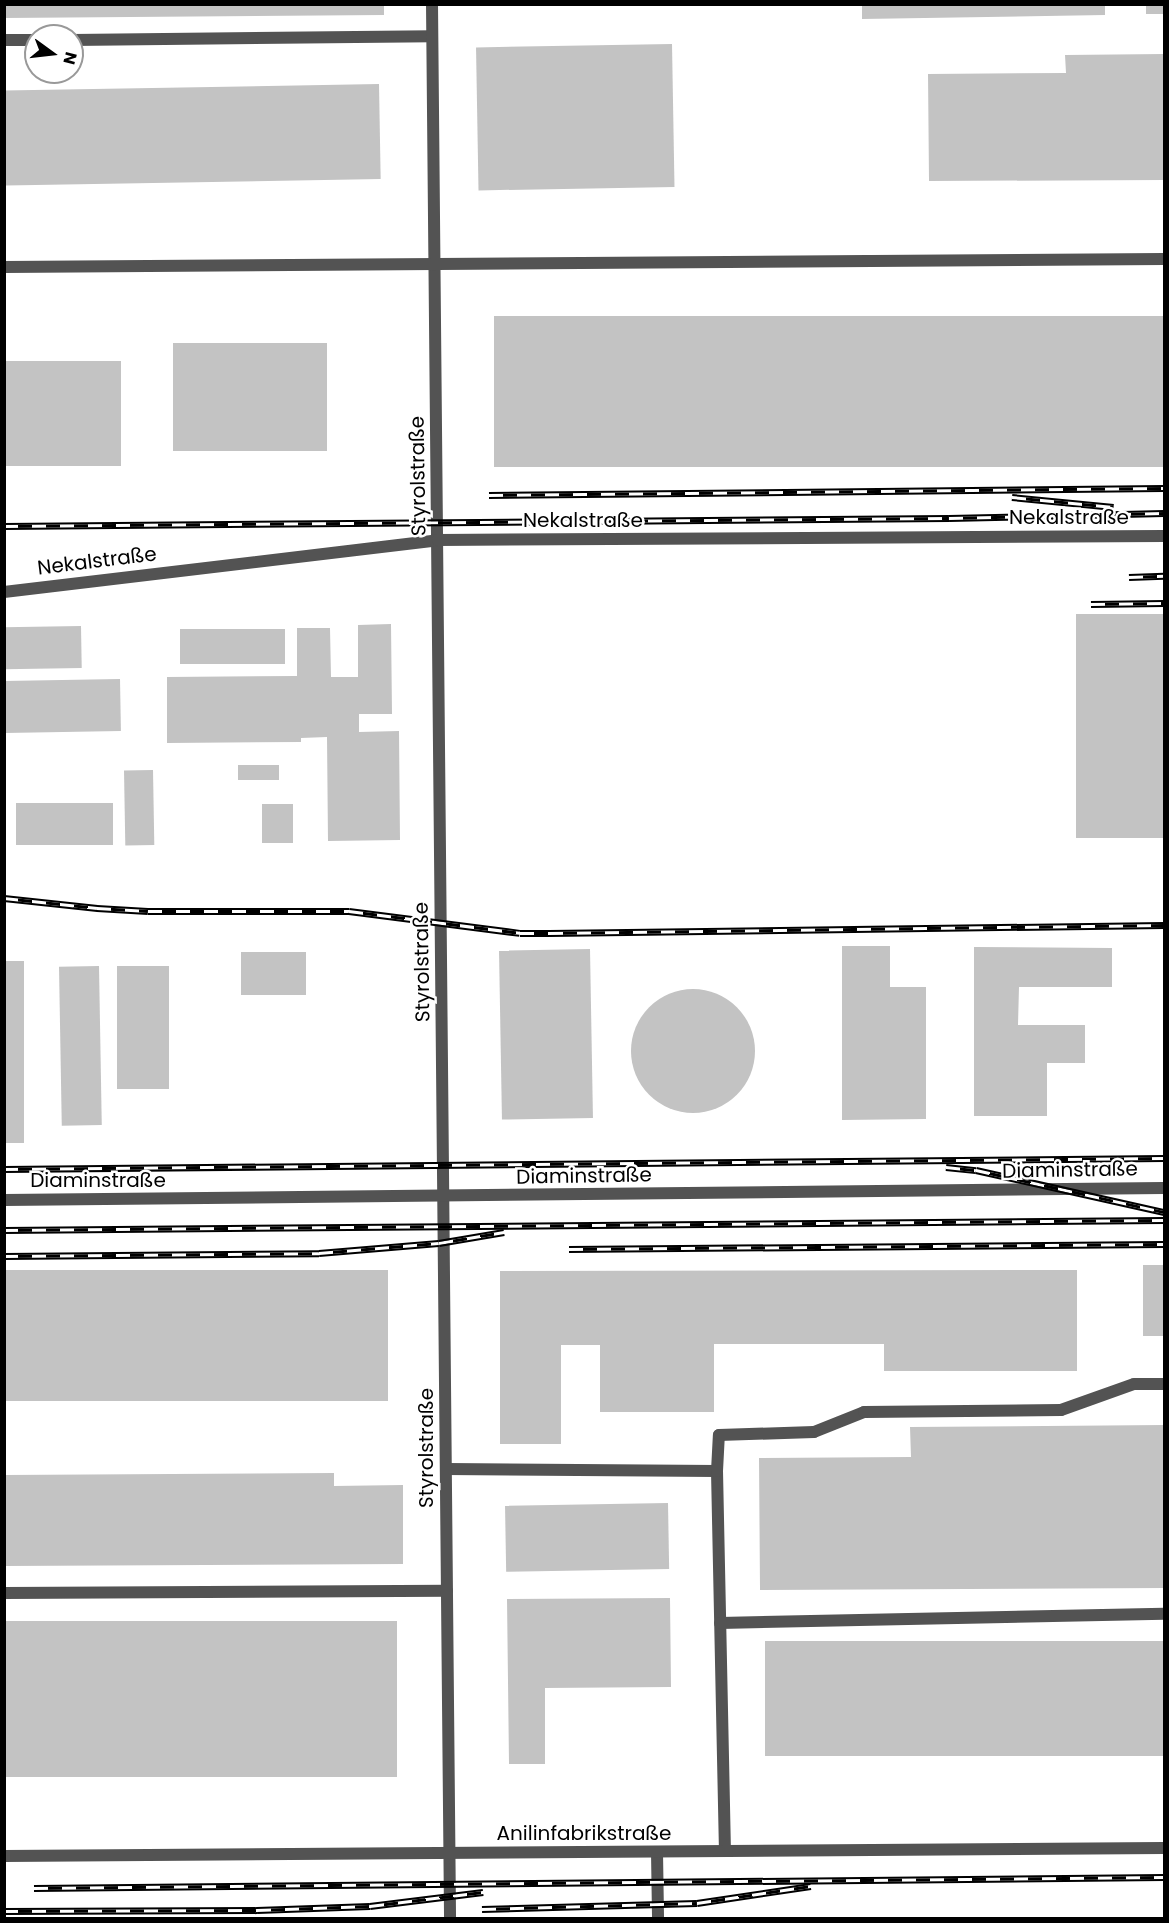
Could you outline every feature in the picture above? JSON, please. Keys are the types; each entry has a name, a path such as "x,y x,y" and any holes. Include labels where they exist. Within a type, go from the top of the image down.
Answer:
{"street":[{"name":"Styrolstraße","path":"432,4 450,1918"},
{"path":"84,40 432,36"},
{"path":"4,40 24,40"},
{"path":"4,267 1164,259"},
{"name":"Nekalstraße","path":"4,592 438,540 1164,536"},
{"name":"Diaminstraße","path":"4,1200 1164,1188"},
{"path":"725,1851 717,1471 719,1435 814,1432 864,1412 1061,1410 1134,1384 1164,1384"},
{"path":"446,1469 717,1471"},
{"path":"4,1593 447,1591"},
{"path":"720,1623 1164,1614"},
{"name":"Anilinfabrikstraße","path":"4,1856 1164,1848"},
{"path":"657,1852 658,1918"}],"building":[{"path":"4,4 384,4 384,15 4,18"},
{"path":"862,4 1105,4 1105,15 862,19"},
{"path":"1146,4 1164,4 1164,14 1146,14"},
{"path":"672,44 674,187 479,190 476,47"},
{"path":"1164,54 1164,180 929,181 928,74 1066,73 1065,55"},
{"path":"379,84 381,179 6,186 4,91"},
{"path":"494,316 1164,316 1164,467 494,467"},
{"path":"173,343 327,343 327,451 173,451"},
{"path":"4,361 121,361 121,466 4,466"},
{"path":"1076,614 1164,614 1164,838 1076,838"},
{"path":"391,624 392,714 359,714 359,732 399,731 400,840 328,841 327,737 301,738 301,742 167,743 167,677 297,676 297,628 330,628 331,677 358,677 358,625"},
{"path":"81,626 82,668 5,669 4,627"},
{"path":"180,629 285,629 285,664 180,664"},
{"path":"120,679 121,731 5,733 4,681"},
{"path":"238,765 279,765 279,780 238,780"},
{"path":"153,770 154,845 125,845 124,771"},
{"path":"16,803 113,803 113,845 16,845"},
{"path":"262,804 293,804 293,843 262,843"},
{"path":"842,946 890,946 890,987 926,987 926,1119 842,1120"},
{"path":"974,947 1112,948 1112,987 1019,987 1018,1025 1085,1025 1085,1063 1047,1063 1047,1116 974,1116"},
{"path":"590,949 593,1118 502,1120 499,951"},
{"path":"241,952 306,952 306,995 241,995"},
{"path":"4,961 24,961 24,1143 4,1143"},
{"path":"99,966 102,1125 62,1126 59,967"},
{"path":"117,966 169,966 169,1089 117,1089"},
{"path":"693,989 717,994 728,999 737,1007 745,1016 750,1027 755,1051 750,1075 745,1086 737,1095 728,1103 717,1108 693,1113 669,1108 658,1103 649,1095 641,1086 636,1075 631,1051 636,1027 641,1016 649,1007 658,999 669,994"},
{"path":"1143,1265 1164,1265 1164,1336 1143,1336"},
{"path":"4,1270 388,1270 388,1401 4,1401"},
{"path":"1077,1270 1077,1371 884,1371 884,1344 714,1344 714,1412 600,1412 600,1345 561,1345 561,1444 500,1444 500,1271"},
{"path":"1164,1425 1164,1588 760,1590 759,1458 911,1457 910,1427"},
{"path":"334,1473 334,1486 403,1485 403,1564 4,1566 4,1475"},
{"path":"668,1503 669,1569 506,1572 505,1506"},
{"path":"670,1598 671,1687 545,1688 545,1764 509,1764 507,1599"},
{"path":"4,1621 397,1621 397,1777 4,1777"},
{"path":"765,1641 1164,1641 1164,1756 765,1756"}],"railway":[{"path":"489,495 1164,488"},
{"path":"1012,497 1114,507"},
{"path":"4,526 949,518 1164,513"},
{"path":"1129,577 1164,576"},
{"path":"1091,604 1164,603"},
{"path":"4,898 148,911 349,911 520,933 1164,925"},
{"path":"4,1169 1164,1158"},
{"path":"946,1167 976,1170 1164,1212"},
{"path":"4,1230 1164,1220"},
{"path":"4,1256 319,1253 439,1243 504,1232"},
{"path":"569,1249 1164,1244"},
{"path":"34,1888 1164,1877"},
{"path":"482,1909 697,1903 811,1886"},
{"path":"4,1911 257,1910 370,1906 483,1892"}]}
